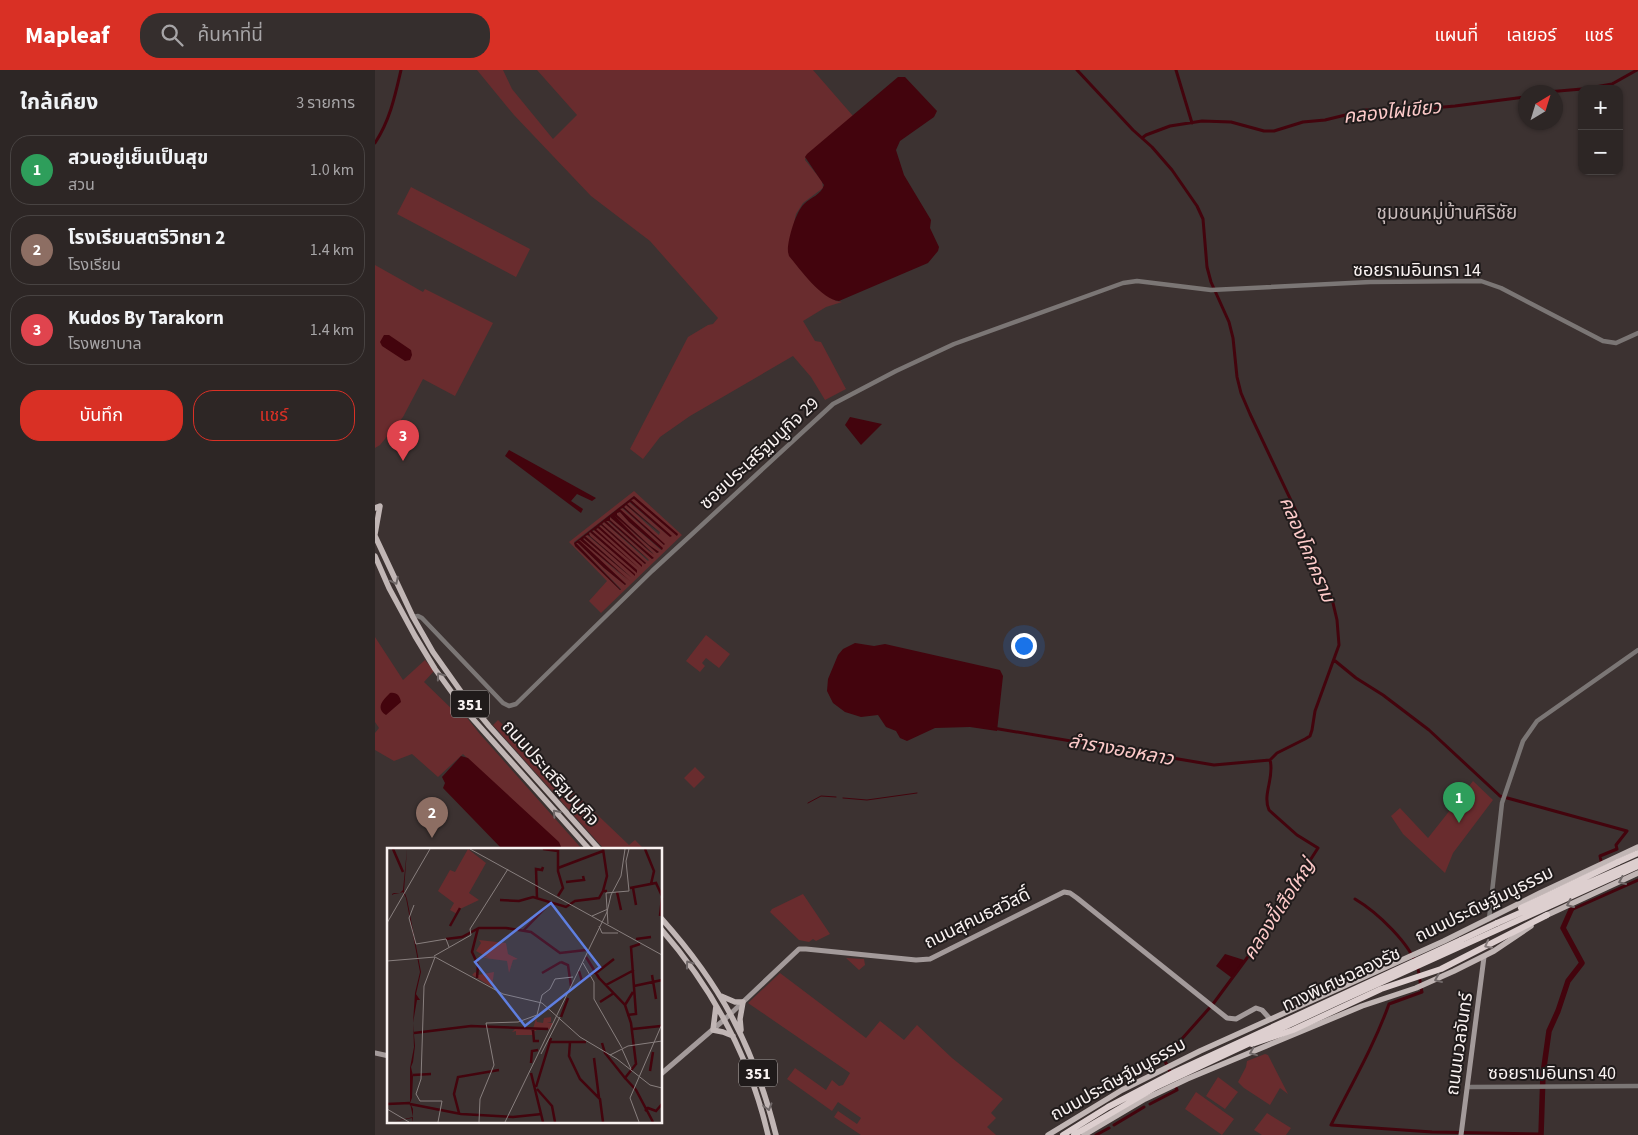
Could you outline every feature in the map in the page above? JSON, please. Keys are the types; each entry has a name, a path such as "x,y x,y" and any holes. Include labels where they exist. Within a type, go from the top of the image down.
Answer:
{"highway":[{"path":"1497,923 1506,916 1638,853"},
{"name":"ทางพิเศษฉลองรัช","path":"1063,1135 1108,1107 1175,1072 1497,923 1638,861"},
{"name":"ทางพิเศษฉลองรัช","path":"1074,1135 1149,1090 1638,866"},
{"path":"1239,1048 1287,1032 1365,996 1450,964 1547,915"}],"main road":[{"path":"375,508 380,506 375,535"},
{"name":"ถนนประเสริฐมนูกิจ","path":"375,535 413,617 433,652 477,712 598,848"},
{"name":"ถนนประเสริฐมนูกิจ","path":"375,556 389,588 415,636 435,669 463,708 588,848"},
{"name":"ถนนประดิษฐ์มนูธรรม","path":"1049,1135 1101,1102 1200,1051 1413,955 1638,848"},
{"path":"1583,873 1577,884 1579,889 1583,893 1594,894"},
{"name":"ถนนประดิษฐ์มนูธรรม","path":"1084,1135 1145,1099 1175,1084 1362,1006 1421,986 1484,956 1547,915 1638,873"},
{"name":"ถนนสุคนธสวัสดิ์","path":"663,1072 731,1014 799,950 806,949 916,960 930,959 1055,895 1067,892 1229,1019 1238,1018 1256,1008 1265,1012 1270,1019"},
{"name":"351","path":"663,920 713,982 731,1014 748,1048 761,1083 776,1135"},
{"name":"351","path":"663,931 706,987 734,1036 755,1088 768,1135"},
{"name":"ถนนนวลจันทร์","path":"1461,1134 1484,956"},
{"path":"706,987 713,982"},
{"path":"721,996 735,1002 743,1002 740,1019 741,1033"},
{"path":"716,1004 713,1030 734,1036"},
{"path":"741,1052 748,1048"},
{"path":"1200,1051 1212,1050 1218,1054 1220,1062 1211,1069"}],"street":[{"name":"ซอยประเสริฐมนูกิจ 29","path":"413,617 418,616 422,618 503,703 507,706 512,706 560,662 652,571 819,415 840,399 954,344 1111,286 1137,281 1211,290"},
{"name":"ซอยรามอินทรา 14","path":"1211,290 1370,282 1481,281 1501,288 1603,341 1616,343 1638,333"},
{"path":"1489,919 1491,889 1503,800 1523,741 1537,721 1638,650"},
{"name":"ซอยรามอินทรา 40","path":"1467,1087 1638,1086"}],"shaded area":[{"path":"477,70 503,70 512,89 553,139 577,115 537,70 813,70 853,116 806,156 805,160 822,181 823,188 803,203 796,214 788,252 836,301 842,302 826,307 803,321 815,341 821,342 846,389 825,400 811,377 793,356 690,416 660,437 643,459 630,449 688,337 713,324 718,318 650,241 591,196 514,115"},
{"path":"898,77 905,77 937,111 934,117 900,141 896,150 904,175 931,220 930,228 939,247 938,251 928,263 839,301 825,295 811,283 789,256 788,252 791,234 798,213 804,204 821,191 824,185 805,157"},
{"path":"411,187 530,249 516,277 397,214"},
{"path":"375,265 423,292 425,289 493,323 455,396 423,379 403,417 380,445 375,448"},
{"path":"384,335 389,335 411,350 410,360 405,361 382,346 380,342"},
{"path":"850,417 882,424 861,445 845,425"},
{"path":"509,450 596,498 592,501 577,494 571,501 583,509 581,513 505,456"},
{"path":"634,491 682,535 601,613 589,601 607,581 569,542","holes":["634,496 677,536 634,498 631,500 670,537 629,502 627,504 660,532 659,535 626,505 624,507 664,545 622,508 620,510 662,548 661,550 620,512 617,515 659,552 657,553 636,535 616,515 614,515 654,554 610,517 610,520 652,559 607,520 649,560 604,522 602,524 645,564 601,525 599,527 642,566 598,527 592,531 637,572 589,533 590,536 635,575 587,535 585,536 632,578 583,539 629,582 580,539 579,541 626,584 604,568 577,542 620,590 575,546 574,542"]},
{"path":"634,496 678,534 677,536 634,499 631,500 672,536 670,537 630,502 627,504 661,534 626,505 624,507 664,545 623,508 620,509 663,548 662,550 620,512 617,515 659,552 657,553 614,515 654,555 610,517 610,520 654,558 652,559 609,521 606,521 650,561 604,522 602,524 645,564 601,525 599,526 642,567 598,528 596,529 640,569 594,530 592,531 637,570 637,573 589,533 590,536 635,576 588,535 585,536 632,578 583,539 630,581 579,540 625,585 576,543 620,590 574,543"},
{"path":"706,635 730,654 719,668 706,658 702,663 705,666 700,672 686,661"},
{"path":"375,637 403,680 425,660 434,671 424,682 455,712 460,709 581,848 558,848 463,754 438,777 412,754 394,761 375,750 375,733 379,728 375,722"},
{"path":"855,643 874,646 885,644 1000,670 1003,676 997,731 970,727 935,728 907,741 900,738 896,731 886,727 878,715 861,717 845,712 833,703 827,691 828,679 838,655 843,649"},
{"path":"390,693 398,695 401,702 386,715 381,710 381,704"},
{"path":"498,720 629,845 635,840 643,848 603,848 493,725"},
{"path":"461,756 468,758 559,842 562,848 501,848 443,788 445,783 442,777"},
{"path":"695,767 705,777 694,788 684,778"},
{"path":"1473,781 1493,800 1453,853 1445,873 1403,834 1391,816 1400,808 1428,838"},
{"path":"803,894 830,934 816,941 813,939 809,942 799,940 770,912 772,909"},
{"path":"1225,954 1244,960 1232,978 1216,966"},
{"path":"846,958 864,959 865,965 859,970"},
{"path":"780,973 866,1038 880,1021 904,1040 917,1025 952,1058 1003,1099 991,1113 996,1118 987,1127 996,1135 861,1135 834,1117 838,1111 857,1124 861,1118 838,1102 832,1111 787,1079 795,1068 826,1090 832,1080 839,1086 843,1085 850,1073 748,1003"},
{"path":"1265,1054 1268,1055 1288,1094 1280,1088 1270,1105 1238,1082 1247,1061"},
{"path":"1218,1077 1238,1092 1225,1109 1206,1096"},
{"path":"1196,1092 1234,1119 1222,1135 1185,1109"},
{"path":"1267,1113 1291,1128 1286,1135 1262,1135 1254,1130"}],"waterway":[{"path":"375,143 388,117 401,70"},
{"name":"คลองโคกคราม","path":"1077,70 1133,130 1152,147 1172,170 1197,206 1203,219 1207,267 1211,282 1229,322 1233,338 1237,377 1241,393 1296,511 1302,532 1333,603 1337,620 1339,645 1315,711 1310,736 1277,753 1270,760"},
{"path":"1176,70 1192,123"},
{"name":"คลองไผ่เขียว","path":"1606,85 1612,84 1637,70"},
{"name":"คลองไผ่เขียว","path":"1563,91 1578,89"},
{"name":"คลองไผ่เขียว","path":"1142,138 1170,126 1202,121 1231,122 1264,131 1274,131 1303,122 1325,120 1366,110 1398,111 1518,98"},
{"name":"คลองโคกคราม","path":"1334,660 1429,730 1500,796 1627,831 1616,845 1617,849 1600,856 1602,865"},
{"name":"ลำรางออหลาว","path":"993,728 1214,765 1270,760"},
{"name":"คลองขี้เสือใหญ่","path":"1171,1074 1164,1059 1213,1004 1247,958 1318,848 1297,835 1269,810 1267,798 1271,773 1270,760"},
{"path":"843,798 867,800 917,793"},
{"path":"808,803 821,796 836,797"},
{"name":"คลองโคกคราม","path":"1571,910 1638,880"},
{"path":"1355,899 1383,920 1401,939 1418,969 1422,992 1389,1004 1369,1050 1331,1125 1432,1132 1541,1134"},
{"path":"1541,1135 1543,1074 1549,1031 1568,981 1582,963 1563,928 1571,910"},
{"name":"คลองขี้เสือใหญ่","path":"1150,1104 1177,1090 1175,1085"},
{"name":"คลองขี้เสือใหญ่","path":"1114,1125 1144,1107"},
{"name":"คลองขี้เสือใหญ่","path":"1096,1135 1109,1128"}],"place":[{"name":"Kudos By Tarakorn","path":"403,461"},
{"name":"สวนอยู่เย็นเป็นสุข","path":"1459,823"},
{"name":"โรงเรียนสตรีวิทยา 2","path":"432,838"}],"district":[{"name":"ชุมชนหมู่บ้านศิริชัย","path":"1447,212"}]}
